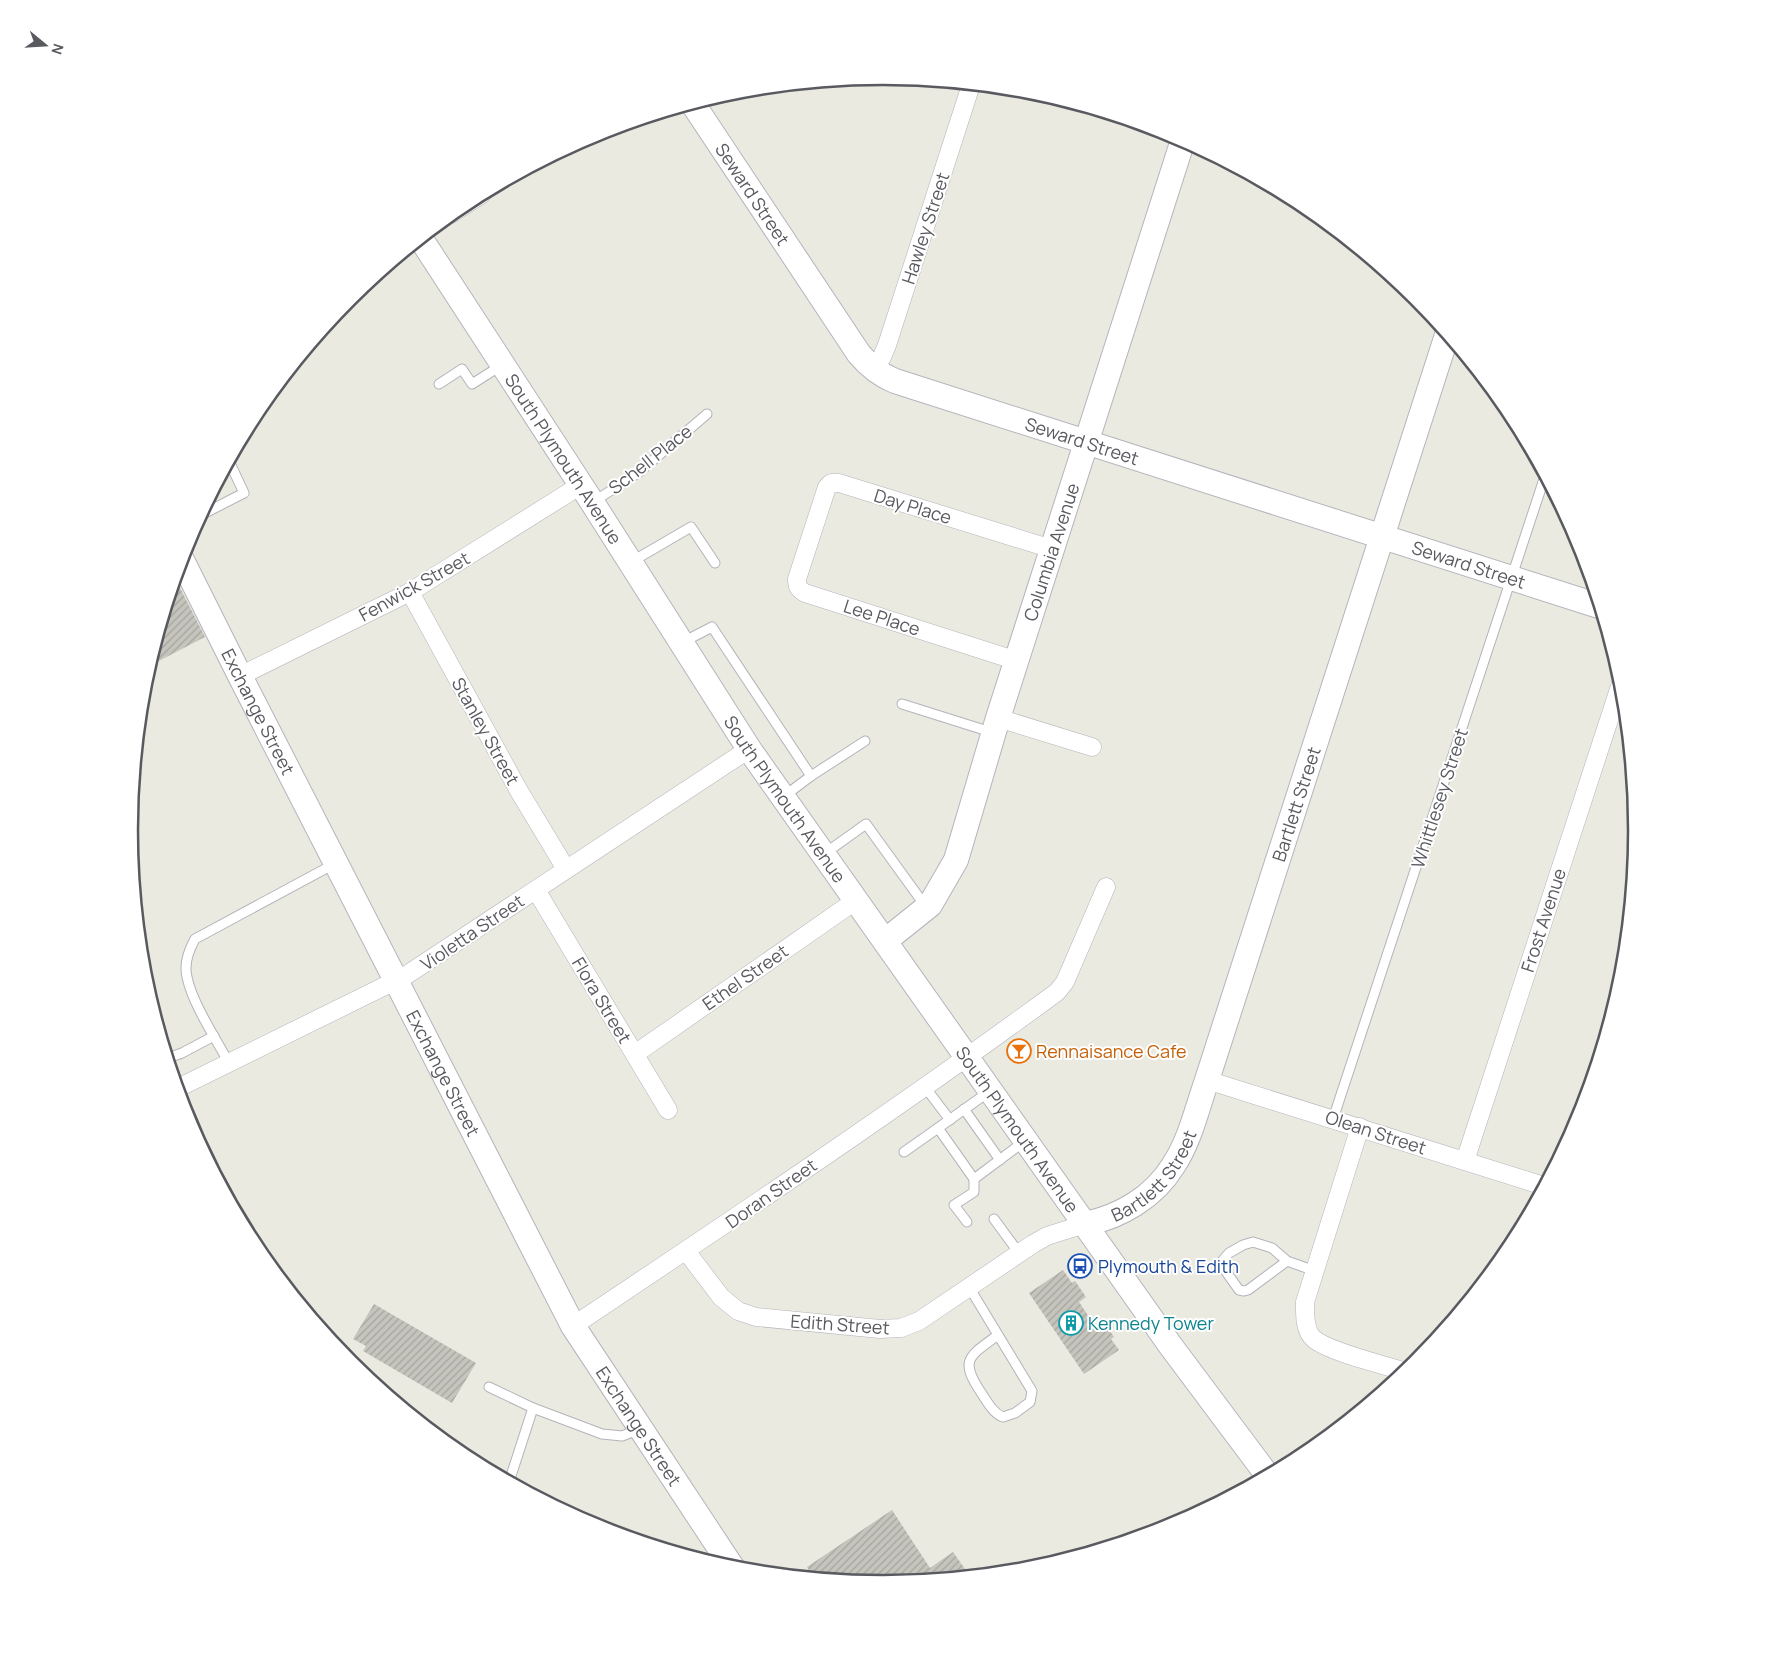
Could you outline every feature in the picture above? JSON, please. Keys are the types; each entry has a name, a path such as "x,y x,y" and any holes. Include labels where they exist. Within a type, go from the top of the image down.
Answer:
{"street":[{"name":"Hawley Street","path":"873,369 882,357 887,345 969,90"},
{"name":"Seward Street","path":"696,109 859,354 880,374 896,381 1593,604"},
{"name":"Columbia Avenue","path":"885,941 930,905 956,860 996,725 1181,148"},
{"name":"South Plymouth Avenue","path":"424,243 587,494 749,749 1170,1345 1264,1471"},
{"name":"Bartlett Street","path":"1085,1224 1114,1216 1153,1190 1174,1166 1182,1151 1207,1080 1445,341"},
{"name":"Day Place","path":"810,537 827,487 831,483 839,483 1052,549"},
{"name":"Fenwick Street","path":"240,676 410,592 587,494"},
{"name":"Lee Place","path":"810,537 797,579 799,590 804,593 1017,661"},
{"name":"Exchange Street","path":"186,567 574,1326 727,1559"},
{"name":"Stanley Street","path":"410,592 519,791 566,870"},
{"name":"Frost Avenue","path":"1465,1161 1616,698"},
{"path":"996,725 1092,747"},
{"name":"Violetta Street","path":"183,1086 414,970 749,749"},
{"name":"Doran Street","path":"574,1326 925,1087 1061,988 1106,887"},
{"name":"Flora Street","path":"536,890 668,1110"},
{"name":"Ethel Street","path":"635,1054 855,901"},
{"name":"Olean Street","path":"1207,1080 1465,1161 1536,1189"},
{"path":"1360,1127 1305,1302 1306,1323 1313,1339 1334,1349 1398,1369"},
{"name":"Edith Street","path":"686,1251 721,1297 738,1311 756,1317 880,1329 902,1328 919,1321 1047,1236 1085,1224"},
{"name":"South Plymouth Avenue","path":"1170,1345 1224,1434 1254,1477"}],"lane":[{"path":"439,384 462,370 472,384 502,364"},
{"name":"Schell Place","path":"587,494 638,473 707,414"},
{"path":"211,508 244,493 232,467"},
{"name":"Whittlesey Street","path":"1334,1119 1542,482"},
{"path":"631,563 691,527 715,563"},
{"path":"682,643 712,627 811,776"},
{"path":"902,704 996,725"},
{"path":"783,798 811,776 865,741"},
{"path":"822,854 866,824 926,907"},
{"path":"229,1063 189,990 186,968 188,951 195,939 336,863"},
{"path":"173,1056 214,1036"},
{"path":"925,1087 950,1120"},
{"path":"904,1152 990,1091"},
{"path":"964,1109 981,1138 1000,1160"},
{"path":"938,1128 960,1153 974,1179 974,1192 954,1204 967,1222"},
{"path":"974,1179 1026,1141"},
{"path":"994,1219 1019,1253"},
{"path":"1287,1260 1248,1290 1244,1291 1239,1290 1222,1266 1224,1257 1243,1245 1253,1242 1272,1248 1287,1260 1315,1271"},
{"path":"969,1287 1032,1391 1030,1402 1015,1413 1003,1417 996,1414 972,1379 969,1371 974,1353 998,1336"},
{"path":"489,1387 534,1408 609,1435 622,1436 640,1428"},
{"path":"511,1476 534,1408"}],"building":[{"path":"179,586 205,637 157,662"},
{"name":"Kennedy Tower","path":"1063,1270 1072,1283 1075,1281 1086,1297 1079,1302 1095,1326 1103,1321 1114,1337 1111,1339 1119,1350 1084,1374 1029,1293"},
{"path":"374,1304 476,1363 452,1403 363,1351 366,1346 353,1339"},
{"path":"892,1510 930,1568 953,1552 967,1571 883,1576 810,1572 807,1567"}],"place":[{"name":"Rennaisance Cafe","path":"1019,1051"},
{"name":"Plymouth & Edith","path":"1080,1266"},
{"name":"Kennedy Tower","path":"1071,1323"}]}
